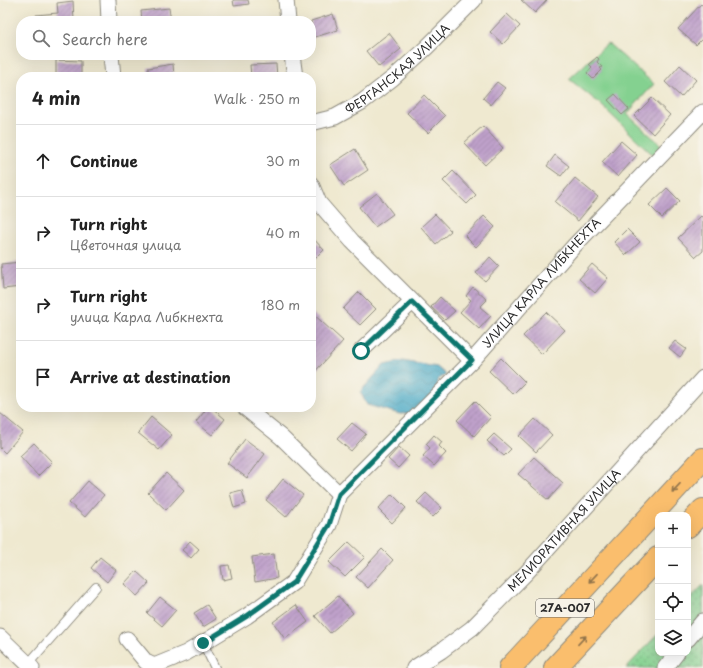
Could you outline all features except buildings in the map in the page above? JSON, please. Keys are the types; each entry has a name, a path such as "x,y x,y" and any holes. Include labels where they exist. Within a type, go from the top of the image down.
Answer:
{"highway":[{"name":"27А-007","path":"510,668 703,459"},
{"path":"691,523 703,510"},
{"name":"27А-007","path":"555,668 655,561"}],"street":[{"path":"108,0 109,16"},
{"path":"286,0 288,16"},
{"name":"ФЕРГАНСКАЯ УЛИЦА","path":"316,122 335,116 362,102 421,54 474,0"},
{"path":"111,60 113,72"},
{"path":"293,60 294,72"},
{"name":"УЛИЦА КАРЛА ЛИБКНЕХТА","path":"127,639 146,662 154,666 203,643 247,616 294,582 329,525 339,494 472,360 574,246 703,112"},
{"path":"316,196 319,203 352,241 472,360"},
{"path":"361,351 412,302"},
{"name":"МЕЛИОРАТИВНАЯ УЛИЦА","path":"414,668 441,651 477,622 527,572 703,378"},
{"path":"250,412 281,437 339,494"},
{"path":"691,635 703,621"},
{"path":"0,637 30,666"},
{"path":"665,668 675,656"}],"lane":[{"path":"30,666 96,587"},
{"path":"203,643 215,668"}],"green space":[{"path":"607,44 654,84 627,114 662,146 654,156 599,103 569,79"},
{"path":"703,585 703,668 626,668 655,637 655,656 691,656 691,598"}],"water":[{"path":"403,361 437,367 446,375 437,380 438,392 416,413 400,414 367,405 360,392 384,365"}],"route":[{"path":"203,643 247,616 294,582 329,525 339,494 472,360 412,302 361,351"}]}
